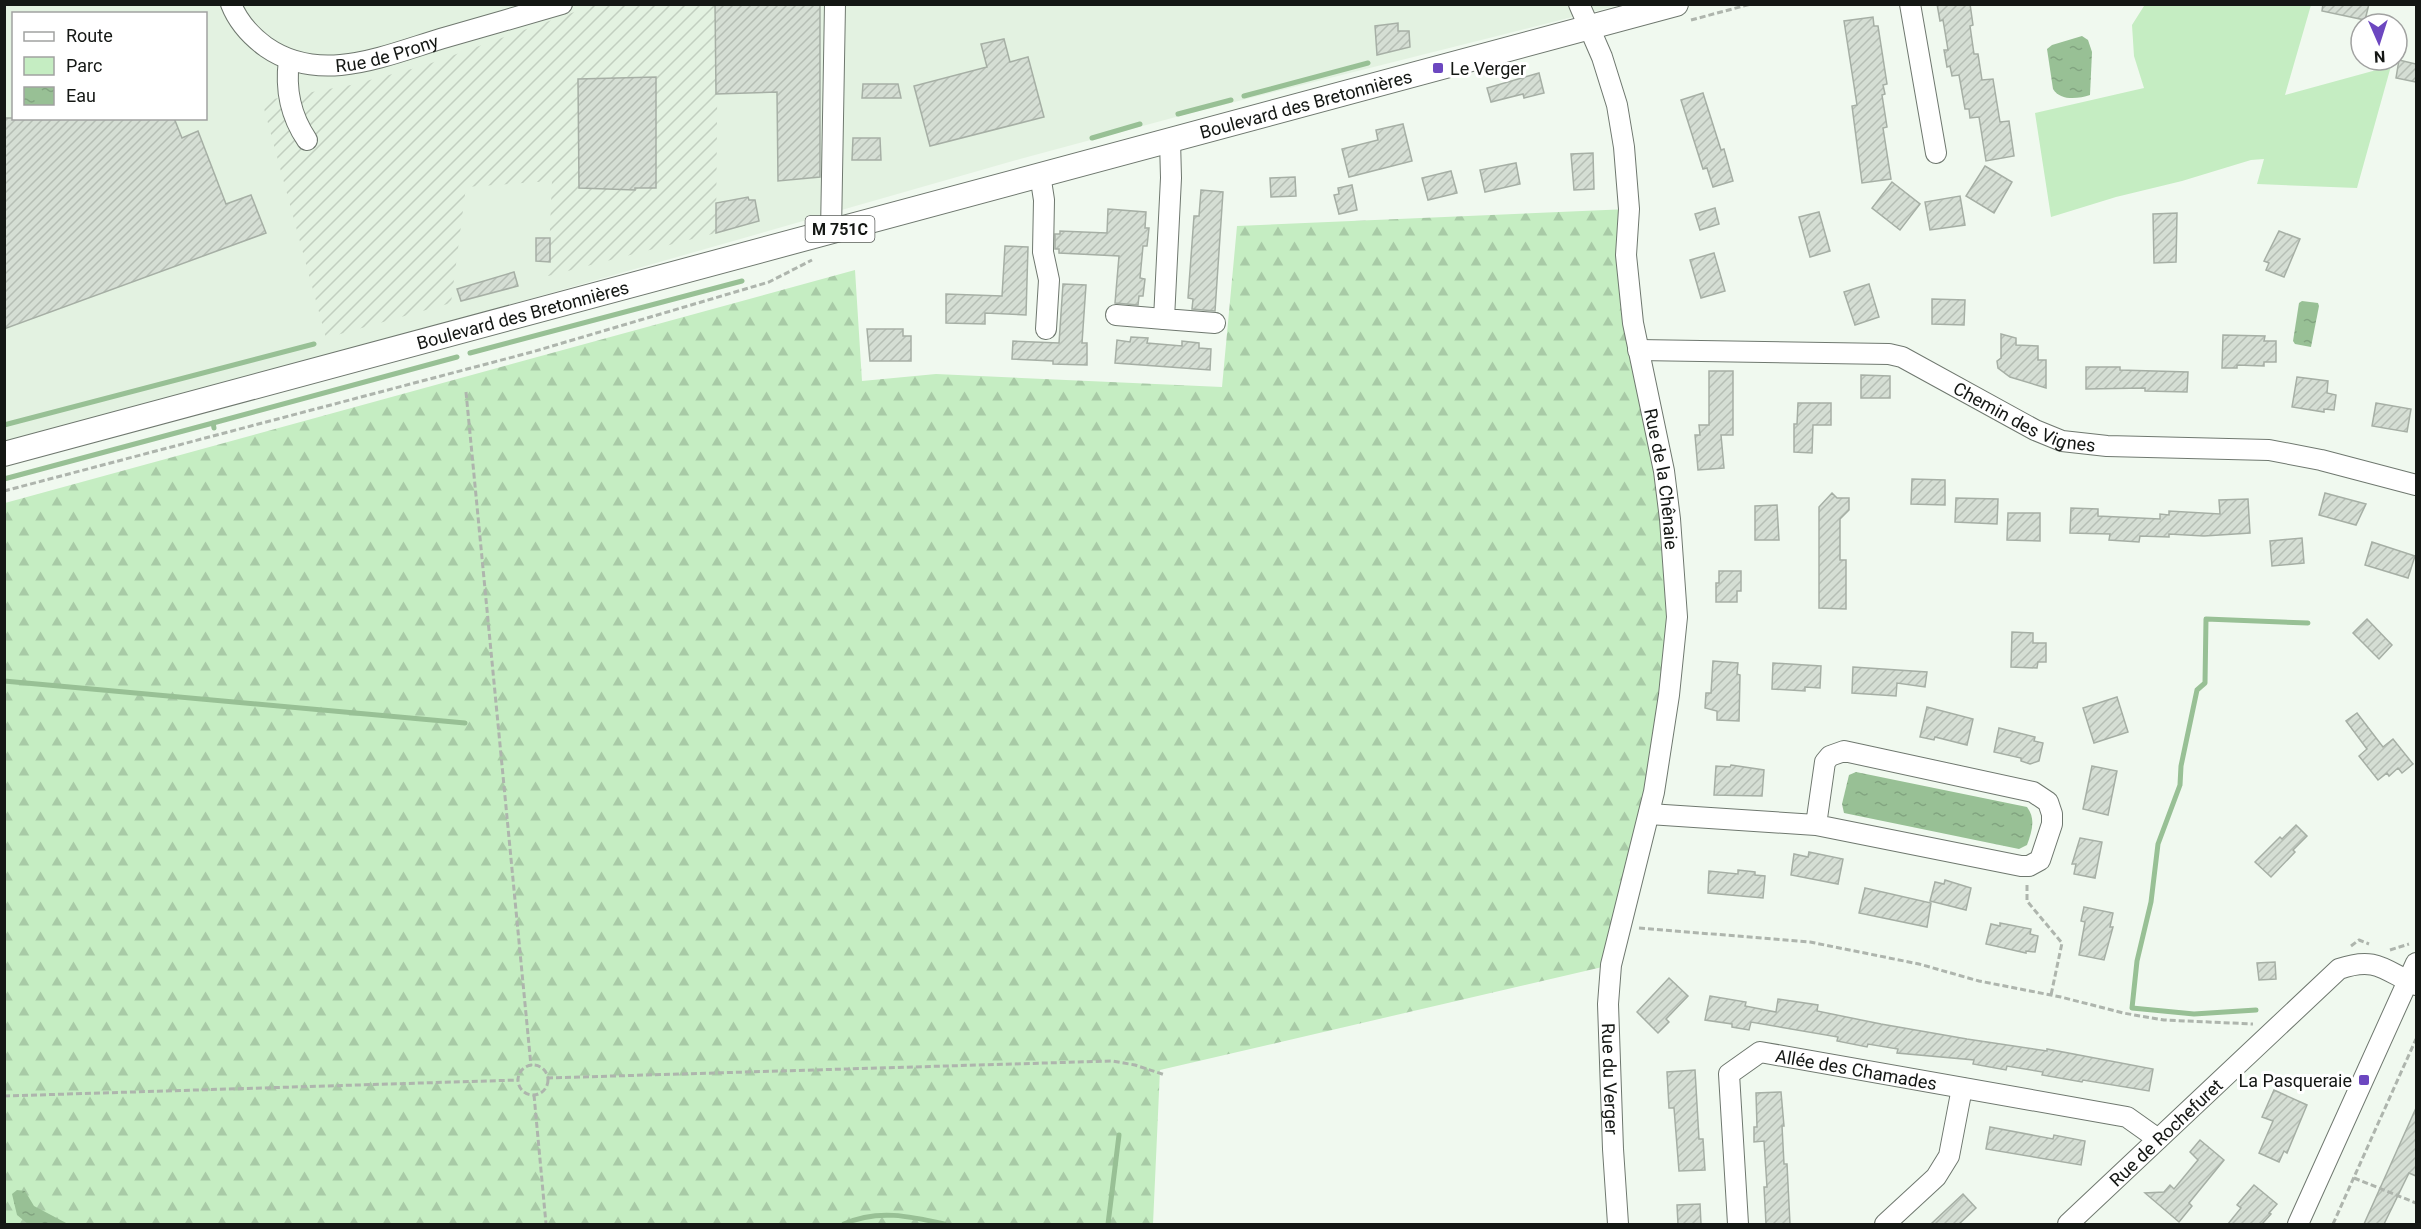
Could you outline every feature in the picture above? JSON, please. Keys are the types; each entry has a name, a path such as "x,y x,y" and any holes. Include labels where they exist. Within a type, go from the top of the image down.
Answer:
{"main road":[{"name":"Boulevard des Bretonnières","path":"4,454 1588,28 1679,13"}],"street":[{"name":"Rue de Prony","path":"231,4 234,12 251,34 275,54 319,67 350,64 562,4"},
{"path":"831,232 835,4"},
{"name":"Rue de la Chênaie","path":"1579,4 1602,57 1617,105 1624,147 1629,191 1626,255 1633,323 1664,471 1677,617 1669,695 1649,814 1619,930"},
{"path":"1910,4 1935,153"},
{"path":"289,60 286,80 290,104 298,127 307,140"},
{"path":"1164,319 1172,178 1170,140"},
{"path":"1040,174 1044,200 1043,252 1048,280 1046,329"},
{"path":"1116,315 1215,323"},
{"name":"Chemin des Vignes","path":"1638,350 1889,354 1902,357 2035,430 2062,441 2107,446 2269,450 2321,460 2416,485"},
{"path":"1649,814 1816,825 2029,866 2040,860 2049,835 2051,807 2042,796 2033,792 1855,752 1836,752 1825,762 1816,825"},
{"name":"Rue du Verger","path":"1618,1224 1608,1004 1611,965 1619,930"},
{"name":"Rue de Rochefuret","path":"2068,1224 2339,969 2355,963 2370,963 2412,983"},
{"path":"2298,1224 2412,983 2416,963"},
{"name":"Allée des Chamades","path":"1738,1224 1729,1074 1760,1052 2127,1117 2158,1139"},
{"name":"Allée des Chamades","path":"1885,1224 1936,1177 1949,1156 1962,1088"}],"path":[{"path":"1679,13 1750,4"},
{"name":"M 751C","path":"4,492 532,352 769,282 814,259"},
{"path":"466,392 531,1066"},
{"path":"2029,866 2027,901 2062,943 2051,995"},
{"path":"1619,930 1810,942 2164,1020 2253,1024"},
{"path":"2333,1224 2416,1039"},
{"path":"547,1078 1112,1062 1135,1065 1165,1075"},
{"path":"531,1066 543,1069 547,1078 543,1091 534,1095 524,1093 518,1080 521,1071 531,1066"},
{"path":"4,1096 518,1080"},
{"path":"534,1095 546,1224"},
{"path":"2354,1178 2416,1203"}],"shaded area":[{"path":"5,5 1620,5 1187,114 1020,159 5,449"},
{"path":"594,5 718,5 716,233 548,276 552,181 466,187 451,303 326,338 262,101 351,85 423,66"}],"green space":[{"path":"2311,5 2285,95 2369,72 2389,72 2357,188 2257,184 2264,159 2251,160 2051,217 2035,113 2144,88 2134,56 2132,25 2144,6"},
{"path":"1629,209 1626,255 1670,519 1669,695 1611,965 1160,1070 1153,1224 5,1224 5,503 855,270 862,381 936,374 1222,387 1237,226"}],"water":[{"path":"2082,36 2088,40 2092,52 2090,95 2075,98 2060,96 2053,89 2047,49 2052,45"},
{"path":"2302,301 2318,303 2319,306 2311,347 2295,344 2293,341 2299,303"},
{"path":"1856,772 2027,807 2032,816 2032,830 2027,845 2019,849 1844,813 1842,804 1849,775"},
{"path":"17,1190 25,1191 34,1206 68,1224 28,1224 17,1215 12,1194"}],"building":[{"path":"715,4 820,4 820,177 778,181 777,92 716,94"},
{"path":"1937,4 1970,4 1974,54 1978,54 1982,80 1993,79 2000,122 2009,121 2014,156 1986,161 1979,117 1970,118 1969,109 1965,109 1959,75 1952,76 1950,66 1947,67 1944,50 1948,50 1943,20 1940,21"},
{"path":"2323,4 2369,4 2367,12 2349,12 2349,17 2322,11"},
{"path":"1873,17 1874,26 1878,26 1887,84 1883,85 1885,94 1882,95 1887,127 1883,128 1891,179 1862,183 1852,106 1857,105 1844,21"},
{"path":"1398,23 1398,31 1409,31 1410,47 1377,55 1375,26"},
{"path":"1004,39 1010,62 1028,57 1044,117 930,146 914,86 987,67 981,44"},
{"path":"2409,62 2416,64 2416,82 2396,78 2397,72 2409,72"},
{"path":"1539,73 1544,93 1524,98 1523,94 1491,102 1487,88"},
{"path":"656,77 656,188 635,188 635,190 579,188 578,79"},
{"path":"863,84 898,84 901,98 862,98"},
{"path":"1703,93 1721,150 1724,149 1733,181 1713,187 1707,168 1703,169 1681,100"},
{"path":"4,118 12,118 12,120 175,120 182,138 198,131 226,204 251,195 266,233 4,329"},
{"path":"1403,124 1412,161 1349,177 1342,149 1378,140 1376,130"},
{"path":"853,138 880,138 881,160 852,160"},
{"path":"1593,153 1594,189 1574,190 1571,154"},
{"path":"1516,163 1520,184 1485,192 1480,170"},
{"path":"1985,166 2012,182 1994,213 1966,196"},
{"path":"1451,171 1457,193 1428,200 1422,178"},
{"path":"1295,177 1296,196 1271,197 1270,178"},
{"path":"1892,182 1920,204 1900,230 1872,208"},
{"path":"1352,185 1357,210 1339,214 1334,195 1339,194 1338,188"},
{"path":"1201,190 1223,192 1215,311 1192,309 1193,299 1188,298 1194,216 1199,216"},
{"path":"1960,196 1965,225 1930,230 1925,202"},
{"path":"748,197 749,200 755,200 759,221 716,233 716,203"},
{"path":"1715,208 1719,224 1700,230 1695,214"},
{"path":"1108,209 1146,212 1145,228 1149,228 1147,246 1143,246 1140,278 1145,279 1143,296 1139,296 1138,305 1115,303 1119,256 1059,253 1059,249 1055,249 1055,234 1060,234 1060,231 1107,233"},
{"path":"1819,212 1830,251 1810,257 1799,217"},
{"path":"2177,213 2176,262 2154,263 2153,214"},
{"path":"2279,231 2300,239 2284,277 2266,270 2269,263 2264,261"},
{"path":"536,238 550,238 550,262 536,261"},
{"path":"1005,246 1028,247 1026,315 985,313 985,324 946,323 946,294 1002,296"},
{"path":"1714,253 1725,291 1701,298 1690,260"},
{"path":"514,272 518,286 461,301 457,289"},
{"path":"1063,284 1086,285 1082,343 1087,343 1087,365 1012,359 1013,341 1059,343"},
{"path":"1869,284 1879,317 1855,325 1844,292"},
{"path":"1932,299 1965,300 1964,325 1932,324"},
{"path":"867,329 903,329 903,336 911,336 911,361 870,361"},
{"path":"2001,334 2016,338 2016,345 2038,346 2038,360 2046,360 2046,388 2010,377 1998,368 1997,361 2001,358"},
{"path":"2223,335 2265,336 2264,341 2276,341 2276,362 2264,362 2264,366 2237,365 2237,368 2222,368"},
{"path":"1131,337 1148,338 1147,343 1182,346 1182,341 1199,343 1199,348 1211,349 1210,370 1115,363 1117,340 1130,342"},
{"path":"2086,367 2188,372 2187,392 2145,391 2145,388 2086,389"},
{"path":"1709,371 1733,371 1733,435 1721,435 1724,468 1698,470 1695,435 1700,435 1699,425 1709,425"},
{"path":"1861,375 1890,376 1890,398 1861,398"},
{"path":"2297,377 2328,381 2327,393 2336,395 2334,410 2324,409 2324,412 2292,407"},
{"path":"1798,403 1831,403 1831,425 1813,425 1812,453 1794,452 1794,424 1797,424"},
{"path":"2376,403 2411,409 2407,432 2372,426"},
{"path":"1912,479 1945,480 1945,505 1911,504"},
{"path":"1832,493 1837,498 1849,498 1849,510 1840,519 1840,560 1846,560 1846,609 1819,608 1819,507"},
{"path":"2325,493 2366,504 2356,525 2319,515"},
{"path":"1956,498 1998,499 1997,524 1955,522"},
{"path":"2248,499 2250,533 2140,536 2139,542 2109,540 2110,534 2070,533 2071,508 2098,509 2098,516 2160,519 2160,514 2169,515 2169,511 2220,514 2219,500"},
{"path":"1777,505 1779,540 1755,540 1755,506"},
{"path":"2008,513 2040,513 2040,541 2007,540"},
{"path":"2302,538 2304,563 2272,566 2270,541"},
{"path":"2372,542 2415,556 2408,578 2365,565"},
{"path":"1719,571 1741,571 1741,591 1737,591 1737,602 1716,602 1716,583 1719,583"},
{"path":"2367,619 2392,645 2379,659 2353,633"},
{"path":"2012,632 2033,633 2033,643 2046,643 2046,662 2038,662 2037,668 2011,667"},
{"path":"1713,661 1738,663 1739,721 1717,720 1717,711 1705,708 1706,693 1711,693"},
{"path":"1773,663 1821,666 1820,688 1805,687 1805,691 1772,689"},
{"path":"1853,667 1927,672 1925,687 1897,683 1896,696 1852,693"},
{"path":"2117,697 2128,732 2094,743 2083,708"},
{"path":"1927,707 1973,719 1967,745 1935,737 1934,740 1920,737"},
{"path":"2357,713 2383,747 2393,739 2413,764 2402,773 2398,768 2389,776 2387,773 2378,780 2359,756 2367,749 2346,721"},
{"path":"1999,728 2035,737 2034,741 2043,743 2039,761 2030,764 2021,761 2021,758 1994,752"},
{"path":"1731,765 1764,770 1762,796 1714,795 1716,766 1730,767"},
{"path":"2092,766 2117,771 2108,815 2083,809"},
{"path":"2296,825 2307,836 2271,877 2255,862 2280,837 2282,839"},
{"path":"2080,838 2102,842 2095,878 2074,874 2076,864 2072,864"},
{"path":"1809,852 1843,859 1838,884 1791,875 1794,854 1808,857"},
{"path":"1738,870 1765,876 1763,898 1708,893 1709,871 1738,874"},
{"path":"1945,880 1971,888 1966,910 1930,901 1935,882 1944,884"},
{"path":"1865,888 1931,903 1927,927 1859,913"},
{"path":"2084,907 2113,913 2110,927 2113,927 2104,960 2079,955 2085,922 2081,921"},
{"path":"2000,923 2031,929 2030,934 2038,936 2035,952 2026,951 2026,953 1986,944 1991,924 2000,926"},
{"path":"2275,962 2276,979 2259,980 2257,963"},
{"path":"1669,978 1688,996 1666,1019 1669,1022 1658,1033 1637,1012"},
{"path":"1710,996 1746,1002 1745,1006 1776,1012 1778,999 1818,1005 1817,1011 1881,1024 1967,1039 2047,1051 2047,1049 2153,1069 2149,1091 2042,1075 2043,1072 2007,1066 2006,1070 1973,1064 1974,1060 1897,1053 1898,1049 1868,1044 1867,1047 1837,1041 1838,1037 1751,1022 1749,1030 1732,1027 1732,1024 1705,1020"},
{"path":"1695,1070 1699,1139 1703,1139 1705,1170 1679,1171 1674,1108 1669,1108 1667,1072"},
{"path":"2274,1090 2307,1105 2287,1153 2284,1151 2279,1162 2259,1153 2273,1121 2262,1117"},
{"path":"1781,1092 1784,1164 1787,1164 1790,1224 1766,1224 1764,1187 1767,1187 1764,1141 1754,1142 1754,1127 1757,1127 1756,1093"},
{"path":"2416,1108 2416,1176 2409,1173 2384,1224 2364,1224"},
{"path":"1990,1127 2053,1139 2054,1135 2085,1141 2081,1165 1986,1149"},
{"path":"2200,1140 2224,1160 2189,1203 2192,1206 2179,1222 2145,1193 2164,1192 2170,1185 2174,1189 2198,1160 2190,1152"},
{"path":"2254,1185 2277,1204 2269,1213 2271,1214 2262,1224 2228,1224 2241,1208 2237,1205"},
{"path":"1963,1194 1976,1208 1959,1224 1931,1224"},
{"path":"1700,1204 1701,1224 1678,1224 1677,1205"}],"waterway":[{"path":"1244,96 1368,63"},
{"path":"1178,114 1231,100"},
{"path":"1092,138 1140,124"},
{"path":"470,353 742,281"},
{"path":"4,425 314,344"},
{"path":"214,428 213,423 457,357"},
{"path":"4,479 213,423"},
{"path":"2256,1010 2194,1014 2132,1008 2137,961 2151,902 2158,844 2180,785 2181,766 2197,690 2205,683 2206,619 2308,623"},
{"path":"4,681 465,723"},
{"path":"1108,1224 1119,1135"},
{"path":"844,1224 856,1219 881,1215 894,1215 944,1224"}],"place":[{"name":"Le Verger","path":"1438,68"},
{"name":"La Pasqueraie","path":"2364,1080"}]}
